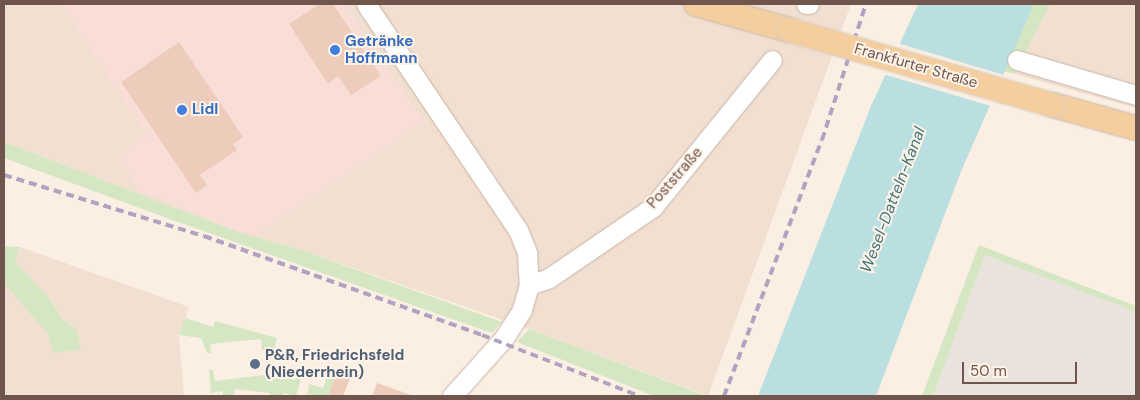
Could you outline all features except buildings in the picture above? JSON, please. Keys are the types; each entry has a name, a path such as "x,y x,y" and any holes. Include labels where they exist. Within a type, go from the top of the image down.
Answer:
{"main road":[{"name":"Frankfurter Straße","path":"696,4 1136,128"}],"street":[{"path":"366,4 518,230 527,252 529,285 522,310 504,338 452,396"},
{"name":"Poststraße","path":"529,285 549,278 653,206 772,60"},
{"path":"1017,60 1136,95"}],"shaded area":[{"path":"4,4 851,4 708,396 524,327 298,249 238,232 4,142"},
{"path":"61,4 344,4 424,122 254,236 238,232 141,191 117,157 147,135"},
{"path":"1049,4 1136,4 1136,108 1014,74"},
{"path":"20,247 189,307 179,335 184,396 4,396 4,283 7,284"},
{"path":"985,255 1136,312 1136,396 933,396"}],"green space":[{"path":"1034,4 1050,4 1014,74 1003,71"},
{"path":"4,142 238,232 298,249 502,322 492,333 164,217 4,158"},
{"path":"979,245 1136,306 1136,312 985,255 933,396 922,396"},
{"path":"4,246 20,247 15,262 47,295 62,319 77,330 81,349 54,353 48,334 4,283"},
{"path":"185,318 213,327 215,321 277,338 274,351 262,350 261,339 210,344 211,353 207,353 201,338 179,335"},
{"path":"529,329 706,396 654,396 517,342"},
{"path":"266,361 271,361 269,375 295,380 299,370 303,371 296,396 284,393 282,396 270,396 270,393 235,389 233,396 223,396 223,391 211,393 209,370 213,370 215,381 264,375"},
{"path":"330,368 337,371 328,396 307,396 309,384 323,388"}],"water":[{"name":"Wesel-Datteln-Kanal","path":"918,4 1034,4 960,174 876,396 758,396 871,106"}],"pier":[{"path":"897,43 1004,75 991,106 883,74"}],"railway":[{"path":"724,396 822,140 866,4"},
{"path":"4,175 204,236 482,335 639,396"}],"place":[{"name":"Getränke Hoffmann","path":"335,50"},
{"name":"Lidl","path":"182,110"},
{"name":"P&R, Friedrichsfeld (Niederrhein)","path":"255,364"}]}
